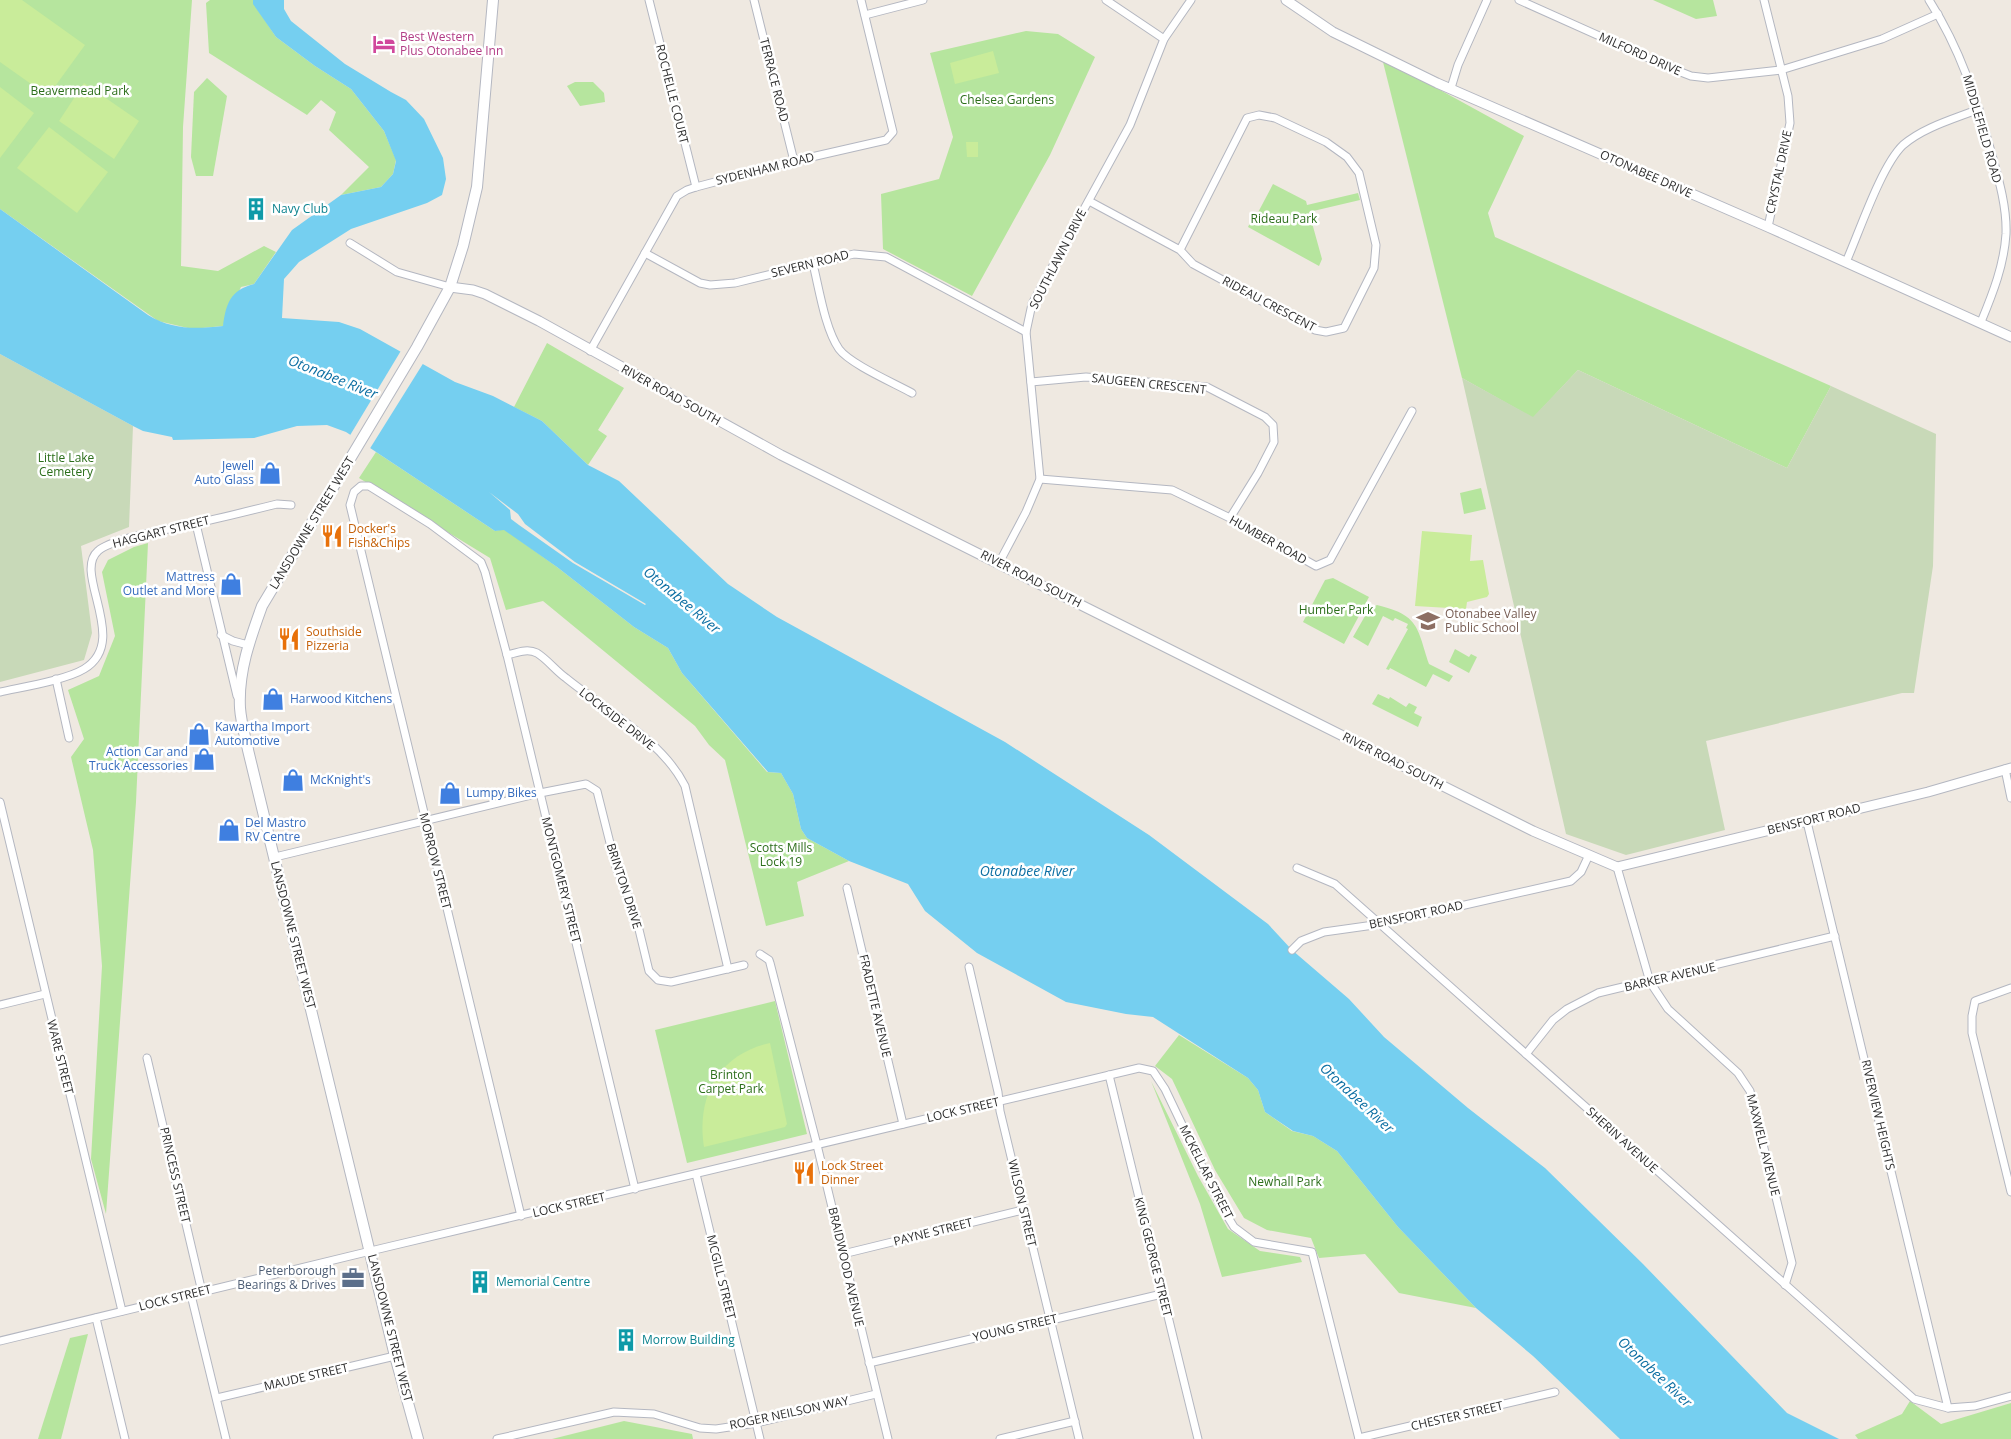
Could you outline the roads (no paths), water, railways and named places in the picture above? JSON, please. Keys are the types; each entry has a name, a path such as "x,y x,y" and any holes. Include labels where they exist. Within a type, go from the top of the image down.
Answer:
{"main road":[{"name":"LANSDOWNE STREET WEST","path":"418,1439 395,1356 248,750 240,707 242,673 248,645 262,606 417,347 450,287 463,246 477,187 493,0"}],"street":[{"name":"ROCHELLE COURT","path":"649,0 696,187"},
{"name":"TERRACE ROAD","path":"754,0 794,161"},
{"name":"SYDENHAM ROAD","path":"590,351 677,196 696,187 794,161 886,140 893,132 861,0"},
{"path":"865,15 923,0"},
{"path":"1106,0 1164,39"},
{"name":"SOUTHLAWN DRIVE","path":"999,563 1026,512 1040,479 1026,332 1032,304 1130,125 1164,39 1191,0"},
{"name":"OTONABEE DRIVE","path":"1286,0 1333,32 1451,88 1768,227 2011,337"},
{"path":"1451,88 1458,65 1487,0"},
{"name":"MILFORD DRIVE","path":"1519,0 1691,76 1708,78 1781,70 1882,38 1938,14"},
{"name":"CRYSTAL DRIVE","path":"1764,0 1788,96 1790,123 1768,227"},
{"name":"MIDDLEFIELD ROAD","path":"1929,0 1963,63 1979,109 1998,180 2006,233 1997,282 1981,322"},
{"path":"1846,262 1882,177 1892,159 1903,146 1919,134 1979,109"},
{"name":"RIDEAU CRESCENT","path":"1089,201 1180,250 1193,264 1315,330 1326,332 1344,328 1374,268 1376,245 1359,173 1347,157 1326,142 1275,118 1259,115 1247,118 1180,250"},
{"path":"350,243 397,272 450,287"},
{"name":"SEVERN ROAD","path":"645,253 700,283 710,285 735,283 854,254 886,257 1026,332"},
{"path":"813,264 830,333 840,350 856,363 912,393"},
{"name":"RIVER ROAD SOUTH","path":"450,287 473,290 485,294 538,321 781,455 1525,827 1617,866"},
{"name":"SAUGEEN CRESCENT","path":"1031,382 1086,377 1207,387 1265,417 1273,426 1274,442 1258,473 1230,518"},
{"name":"HUMBER ROAD","path":"1040,479 1172,490 1230,518 1316,566 1330,560 1412,411"},
{"name":"MONTGOMERY STREET","path":"350,505 354,492 361,486 369,486 430,524 481,562 507,655 635,1189"},
{"name":"HAGGART STREET","path":"0,692 75,674 92,664 100,653 103,638 102,621 92,577 91,560 99,550 109,544 277,504 291,505"},
{"name":"MORROW STREET","path":"350,505 521,1216"},
{"path":"196,524 221,635 240,707"},
{"path":"221,635 248,645"},
{"name":"LOCKSIDE DRIVE","path":"507,655 527,650 537,653 564,678 650,742 678,771 685,786 728,969"},
{"path":"56,679 69,738"},
{"path":"2008,769 2011,798"},
{"name":"BENSFORT ROAD","path":"1617,866 1928,792 2008,769"},
{"name":"BRINTON DRIVE","path":"275,857 540,793 586,784 597,791 616,867 635,913 649,971 658,980 671,982 744,965"},
{"name":"WARE STREET","path":"0,802 122,1311"},
{"name":"RIVERVIEW HEIGHTS","path":"1807,822 1836,936 1948,1408"},
{"name":"BENSFORT ROAD","path":"1292,950 1301,941 1324,932 1381,924 1571,881 1581,872 1589,855"},
{"name":"MAXWELL AVENUE","path":"1617,866 1650,982 1668,1009 1738,1073 1750,1091 1792,1263 1785,1285"},
{"name":"SHERIN AVENUE","path":"1297,868 1335,884 1914,1399 1948,1408 1975,1406 2011,1396"},
{"name":"FRADETTE AVENUE","path":"847,888 903,1124"},
{"name":"BARKER AVENUE","path":"1526,1054 1553,1020 1567,1009 1598,993 1836,936"},
{"name":"BRAIDWOOD AVENUE","path":"760,954 769,960 817,1145 888,1439"},
{"name":"WILSON STREET","path":"969,967 1023,1210 1079,1439"},
{"path":"2011,988 1975,1000 1972,1016 1972,1033 2011,1192"},
{"path":"0,1005 45,994"},
{"name":"PRINCESS STREET","path":"147,1058 202,1292"},
{"name":"LOCK STREET","path":"0,1341 1139,1068"},
{"name":"MCKELLAR STREET","path":"1139,1068 1152,1071 1165,1089 1220,1204 1234,1227 1254,1242 1312,1252 1359,1439"},
{"name":"KING GEORGE STREET","path":"1109,1075 1198,1439"},
{"name":"MCGILL STREET","path":"696,1174 760,1439"},
{"name":"PAYNE STREET","path":"843,1254 1023,1210"},
{"name":"YOUNG STREET","path":"869,1363 1162,1294"},
{"path":"192,1295 226,1439"},
{"path":"96,1318 125,1439"},
{"name":"MAUDE STREET","path":"217,1398 395,1356"},
{"name":"CHESTER STREET","path":"1359,1439 1555,1392"},
{"name":"ROGER NEILSON WAY","path":"497,1439 614,1412 654,1414 700,1428 716,1429 756,1422 876,1394"},
{"path":"1000,1439 1075,1421"}],"water":[{"name":"Otonabee River","path":"253,0 284,0 284,9 291,21 345,64 406,100 424,119 443,158 446,179 442,195 427,203 351,229 299,262 284,279 282,318 339,322 360,329 455,382 493,396 542,421 588,465 619,481 728,584 777,617 1005,742 1149,835 1268,924 1292,950 1349,999 1384,1037 1468,1108 1545,1168 1643,1264 1787,1413 1839,1439 1620,1439 1533,1356 1476,1308 1398,1227 1337,1151 1313,1136 1293,1131 1265,1112 1258,1090 1248,1078 1153,1017 1126,1014 1066,1002 977,953 925,911 908,884 849,861 807,838 801,829 793,794 781,773 768,772 682,673 668,648 634,627 557,567 504,530 495,531 346,432 327,425 297,426 254,438 173,440 172,437 143,431 0,354 0,209 157,320 175,326 213,327 223,326 228,305 234,294 254,284 292,230 341,195 381,187 393,174 396,161 384,131 351,89 315,66 276,37 253,4","holes":["489,492 518,514 525,524 575,562 646,604 573,563 519,525 511,519 510,510"]}],"place":[{"name":"Best Western Plus Otonabee Inn","path":"384,44"},
{"name":"Navy Club","path":"256,209"},
{"name":"Jewell Auto Glass","path":"270,473"},
{"name":"Docker's Fish&Chips","path":"332,536"},
{"name":"Mattress Outlet and More","path":"231,584"},
{"name":"Otonabee Valley Public School","path":"1428,621"},
{"name":"Southside Pizzeria","path":"289,639"},
{"name":"Harwood Kitchens","path":"273,699"},
{"name":"Kawartha Import Automotive","path":"199,734"},
{"name":"Action Car and Truck Accessories","path":"204,759"},
{"name":"McKnight's","path":"293,780"},
{"name":"Lumpy Bikes","path":"450,793"},
{"name":"Del Mastro RV Centre","path":"229,830"},
{"name":"Lock Street Dinner","path":"804,1173"},
{"name":"Peterborough Bearings & Drives","path":"353,1278"},
{"name":"Memorial Centre","path":"480,1282"},
{"name":"Morrow Building","path":"626,1340"}],"park label":[{"name":"Beavermead Park","path":"80,91"},
{"name":"Chelsea Gardens","path":"1007,100"},
{"name":"Rideau Park","path":"1284,219"},
{"name":"Little Lake Cemetery","path":"66,465"},
{"name":"Humber Park","path":"1336,610"},
{"name":"Scotts Mills Lock 19","path":"781,855"},
{"name":"Brinton Carpet Park","path":"731,1082"},
{"name":"Newhall Park","path":"1285,1182"}]}
